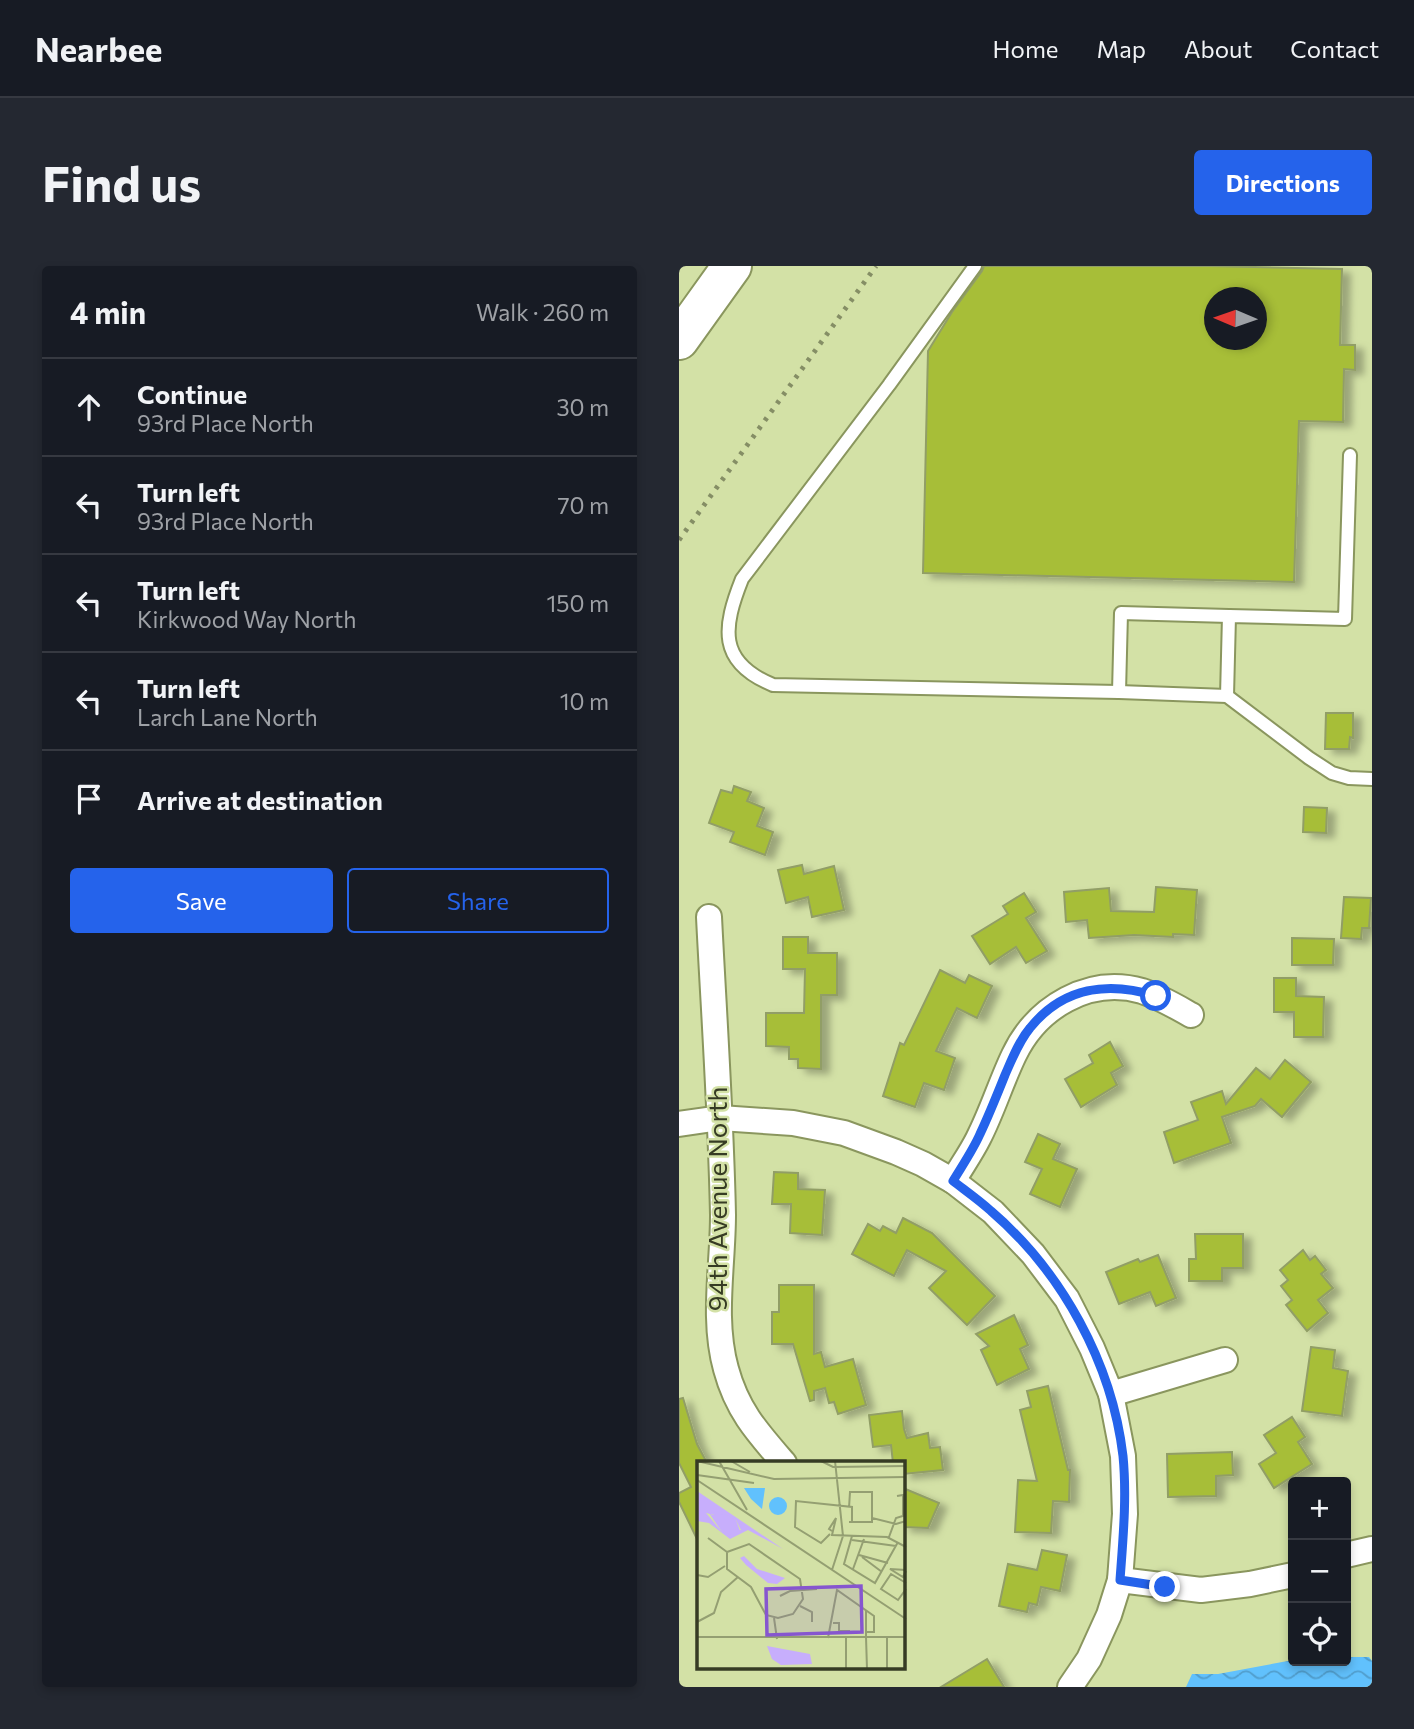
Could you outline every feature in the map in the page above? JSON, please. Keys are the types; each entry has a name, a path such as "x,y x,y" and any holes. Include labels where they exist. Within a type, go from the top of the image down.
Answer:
{"highway":[{"path":"679,340 732,266"}],"street":[{"name":"94th Avenue North","path":"709,917 723,1217 719,1331 725,1368 738,1404 759,1435 782,1461"},
{"path":"953,1181 978,1138 1014,1054 1030,1028 1053,1006 1080,992 1110,987 1139,990 1191,1015"},
{"path":"679,1124 720,1118 793,1123 843,1133 923,1164 953,1181 993,1212 1033,1254 1067,1299 1111,1394 1123,1456 1125,1514 1120,1580 1109,1615 1092,1652 1070,1687"},
{"path":"1111,1394 1225,1360"},
{"path":"1351,1554 1372,1549"},
{"path":"1120,1580 1201,1590 1288,1576"}],"lane":[{"path":"975,266 742,579 732,603 728,627 730,647 740,664 755,678 773,685 1227,696 1332,773 1349,778 1372,779"},
{"path":"1119,692 1121,613 1345,619 1350,455"},
{"path":"1227,696 1229,616"}],"water":[{"path":"1351,1657 1369,1657 1372,1661 1372,1687 1186,1687 1192,1674 1218,1674 1288,1661 1288,1666 1351,1666"}],"building":[{"path":"984,266 1342,269 1340,345 1355,345 1355,370 1344,369 1343,422 1299,421 1294,582 923,573 928,351"},
{"path":"1326,713 1353,713 1353,738 1350,737 1349,749 1325,749"},
{"path":"734,786 751,792 747,801 764,808 757,826 773,832 765,855 730,842 734,832 709,823 721,790 732,793"},
{"path":"1304,807 1327,808 1326,833 1303,832"},
{"path":"802,865 804,874 834,866 844,910 812,917 808,897 786,903 778,870"},
{"path":"1156,887 1197,890 1194,935 1089,938 1087,920 1066,922 1064,892 1109,888 1111,911 1154,912"},
{"path":"1024,893 1036,912 1026,918 1047,951 1026,963 1016,947 990,964 972,936 1008,914 1003,906"},
{"path":"1344,897 1371,898 1369,928 1362,928 1361,939 1341,938"},
{"path":"783,937 808,937 808,953 837,953 837,995 821,995 821,1069 798,1068 798,1059 789,1059 789,1047 766,1046 766,1013 804,1013 805,969 783,969"},
{"path":"1292,938 1334,939 1333,965 1292,965"},
{"path":"940,970 965,983 969,975 992,986 977,1018 957,1008 936,1051 955,1058 944,1090 924,1083 915,1107 883,1096 900,1043 904,1045"},
{"path":"1274,978 1296,978 1296,996 1324,997 1323,1037 1294,1037 1294,1012 1274,1012"},
{"path":"1110,1042 1123,1066 1111,1073 1117,1085 1081,1107 1065,1079 1093,1063 1089,1055"},
{"path":"1285,1060 1311,1082 1282,1117 1261,1099 1255,1106 1222,1117 1231,1143 1174,1163 1164,1132 1198,1120 1191,1102 1222,1091 1226,1104 1256,1068 1270,1079"},
{"path":"1038,1134 1060,1144 1053,1159 1077,1169 1060,1207 1030,1194 1042,1169 1025,1162"},
{"path":"774,1172 798,1173 798,1189 825,1190 822,1235 790,1233 791,1204 772,1204"},
{"path":"903,1218 932,1233 995,1296 967,1325 929,1288 946,1271 907,1250 894,1276 852,1254 868,1224 880,1231 883,1226 896,1233"},
{"path":"1195,1234 1243,1234 1243,1268 1222,1268 1222,1281 1189,1281 1189,1259 1196,1259"},
{"path":"1303,1250 1310,1260 1315,1256 1326,1270 1321,1274 1333,1288 1318,1300 1328,1313 1307,1331 1286,1305 1292,1300 1281,1286 1288,1280 1280,1270"},
{"path":"1158,1255 1176,1298 1156,1306 1150,1292 1119,1304 1106,1272 1138,1259 1140,1262"},
{"path":"779,1285 814,1285 814,1354 821,1352 825,1367 853,1359 866,1405 838,1414 834,1402 829,1403 825,1388 814,1391 814,1400 810,1401 793,1344 772,1344 772,1312 779,1312"},
{"path":"1014,1315 1028,1345 1020,1349 1029,1369 997,1385 981,1350 989,1346 976,1334"},
{"path":"1311,1347 1335,1350 1333,1368 1348,1371 1342,1416 1302,1411"},
{"path":"1048,1386 1070,1470 1069,1502 1053,1501 1051,1533 1015,1532 1018,1480 1037,1481 1020,1410 1031,1407 1027,1391"},
{"path":"683,1398 697,1444 706,1461 697,1461 697,1539 679,1502 679,1493 691,1487 679,1463 679,1399"},
{"path":"902,1411 907,1438 928,1433 930,1448 940,1447 943,1470 905,1474 905,1461 893,1461 891,1445 873,1447 869,1415"},
{"path":"1292,1417 1305,1437 1298,1442 1312,1464 1274,1488 1259,1464 1276,1453 1264,1435"},
{"path":"1232,1452 1233,1475 1216,1476 1216,1496 1168,1497 1167,1454"},
{"path":"905,1489 939,1503 928,1528 905,1527"},
{"path":"1042,1550 1067,1555 1060,1591 1041,1587 1037,1605 1029,1603 1027,1612 999,1606 1008,1564 1037,1570"},
{"path":"987,1659 1004,1687 941,1687"}],"railway":[{"path":"679,540 876,266"}],"route":[{"path":"1156,996 1139,990 1110,987 1080,992 1053,1006 1030,1028 1014,1054 978,1138 953,1181 993,1212 1033,1254 1067,1299 1111,1394 1123,1456 1125,1514 1120,1580 1165,1587"}]}
